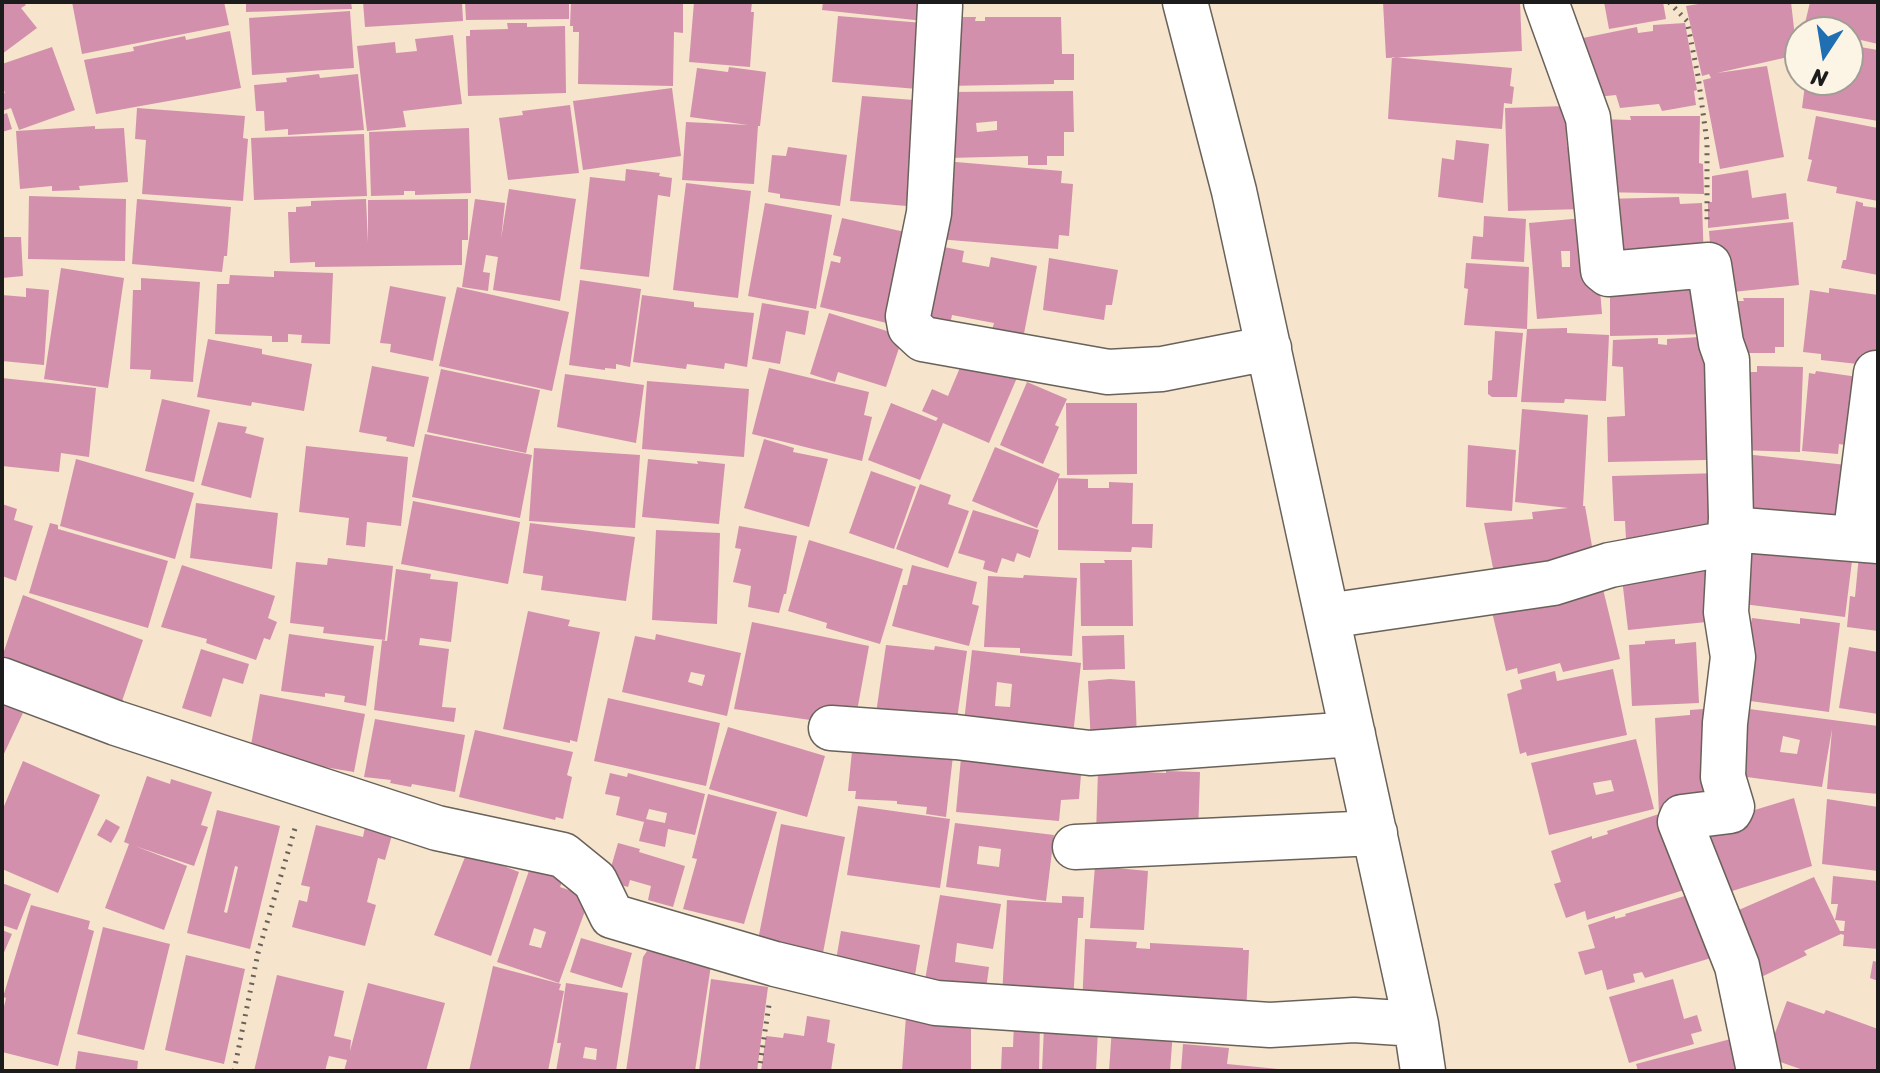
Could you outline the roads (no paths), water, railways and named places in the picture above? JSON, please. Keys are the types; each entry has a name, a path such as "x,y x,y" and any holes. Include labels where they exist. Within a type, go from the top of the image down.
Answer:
{"street":[{"path":"1185,2 1234,191 1269,348 1416,1024 1423,1071"},
{"path":"1546,2 1588,118 1603,270 1608,274 1709,265 1721,343 1727,360 1729,536 1726,612 1733,657 1725,723 1723,777 1732,807 1730,811 1682,817 1680,822 1737,966 1759,1071"},
{"path":"940,6 929,213 908,316 910,327 923,339 1108,372 1162,369 1269,348"},
{"path":"1327,616 1553,583 1610,565 1729,536 1866,540 1876,373"},
{"path":"2,680 116,723 437,828 563,855 595,881 612,916 775,964 936,1003 1270,1025 1354,1020 1416,1024"},
{"path":"831,728 956,737 1090,753 1353,734"},
{"path":"1075,847 1375,833"}]}
